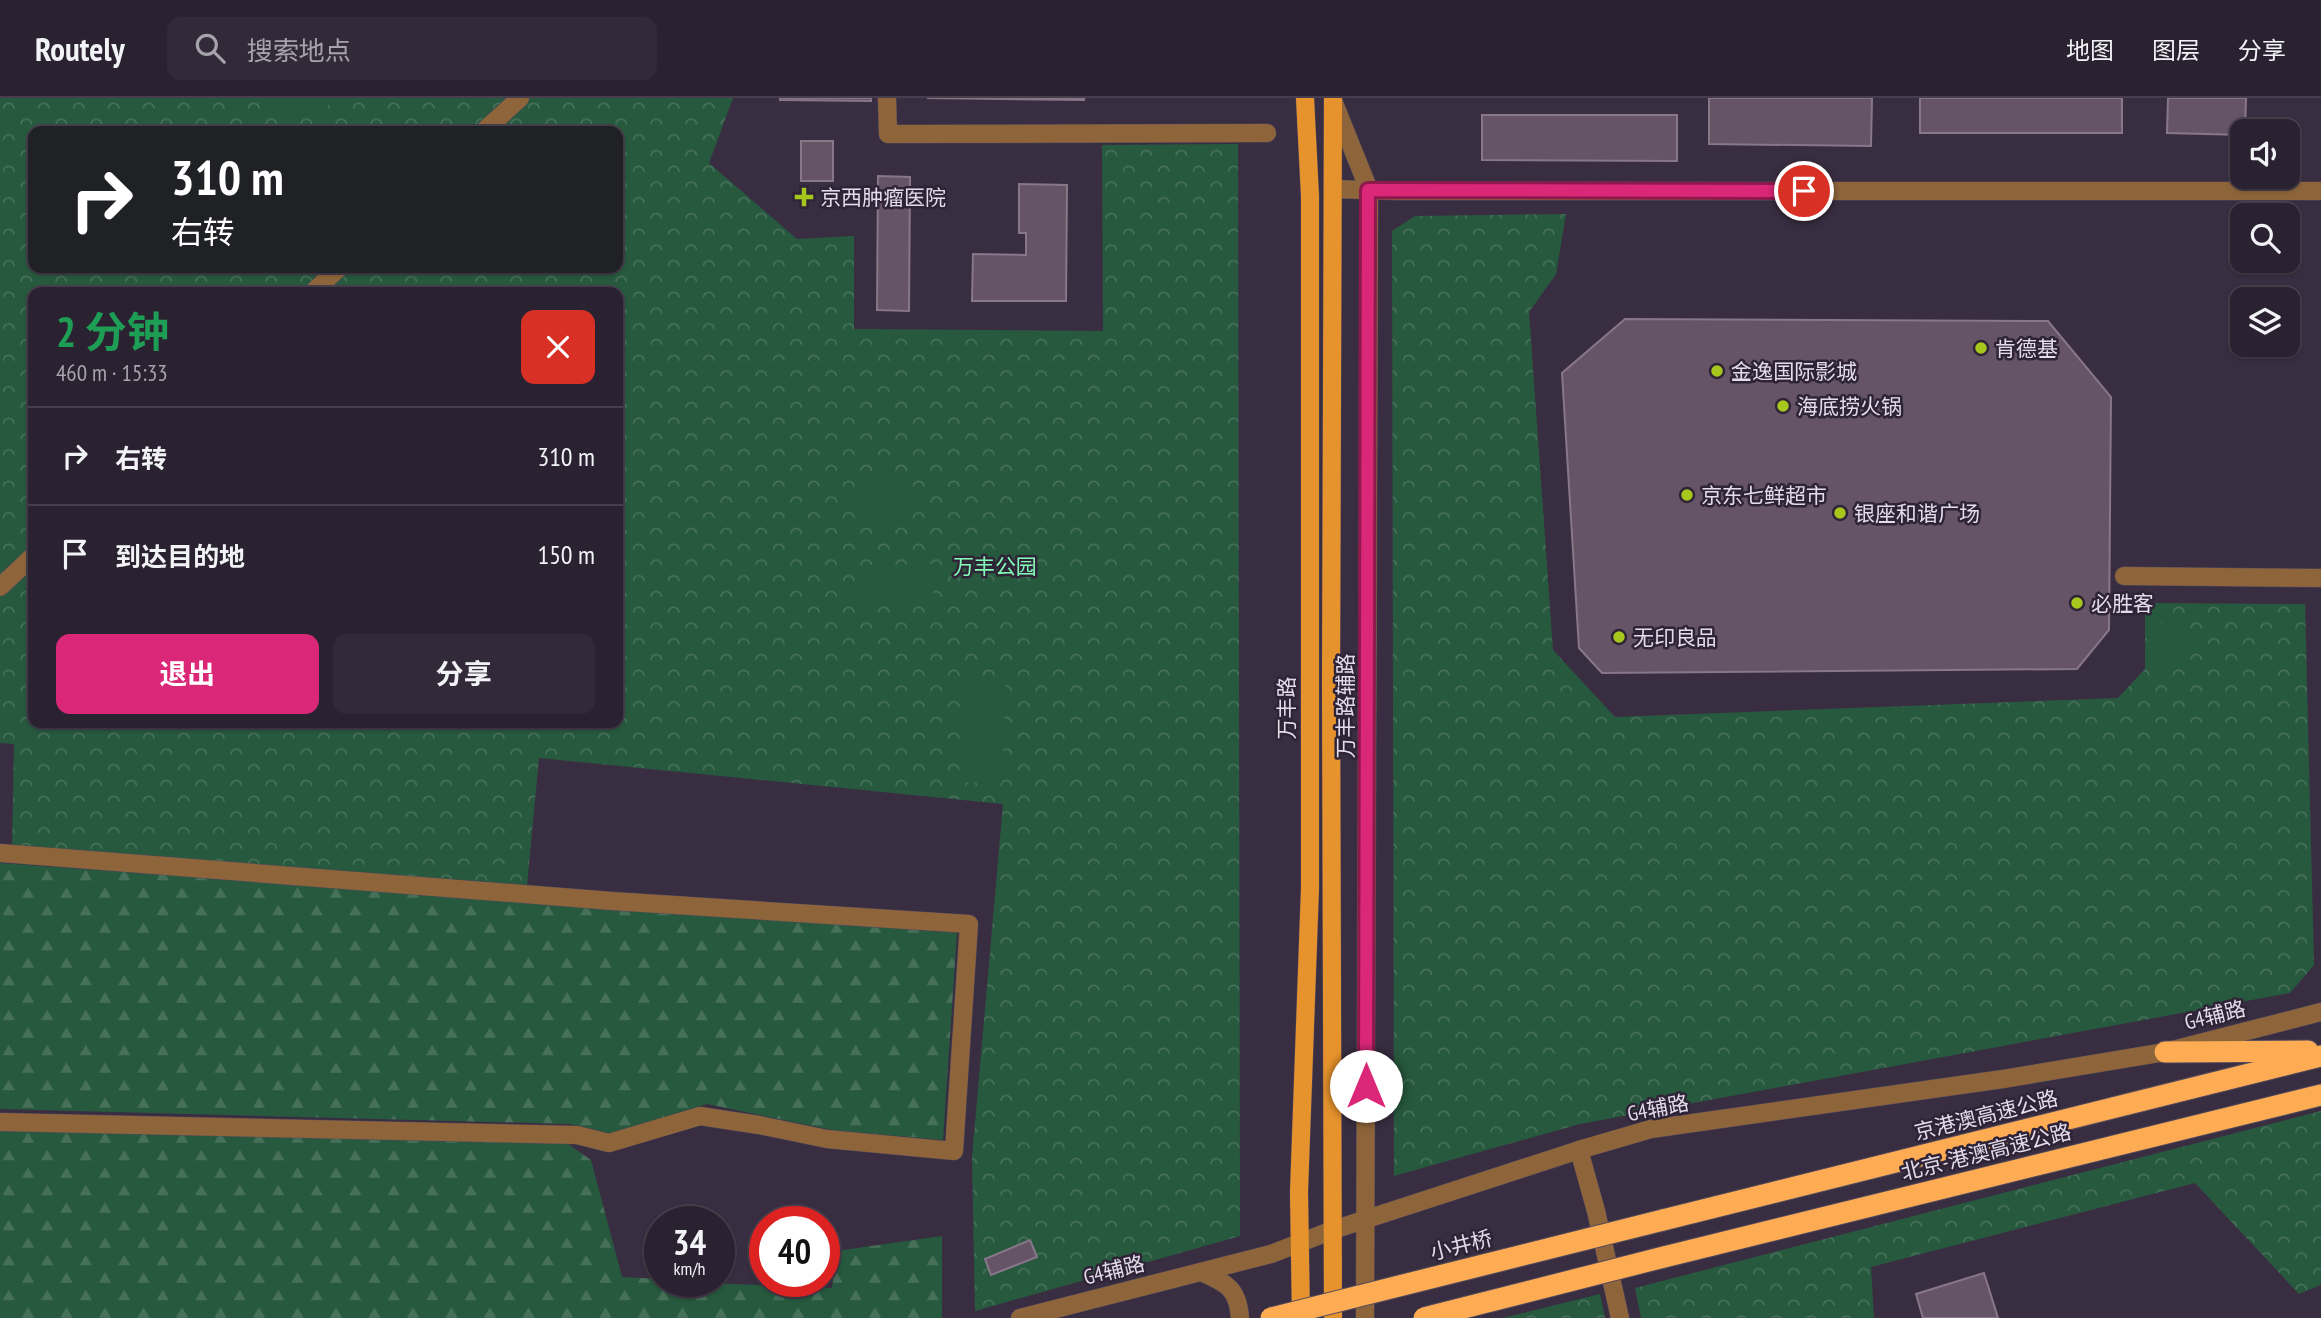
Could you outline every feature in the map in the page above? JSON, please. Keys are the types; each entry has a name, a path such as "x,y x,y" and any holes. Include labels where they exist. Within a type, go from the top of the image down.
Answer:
{"highway":[{"path":"2165,1052 2321,1051"},
{"name":"京港澳高速公路","path":"1663,1220 2321,1056"},
{"name":"北京-港澳高速公路","path":"1424,1318 2321,1095"},
{"name":"小井桥","path":"1271,1318 1663,1220"}],"main road":[{"name":"万丰路","path":"1301,1318 1299,1192 1310,888 1310,196 1305,98"},
{"path":"1333,100 1333,1318"}],"street":[{"path":"489,126 520,98"},
{"path":"887,98 888,134 1267,133"},
{"name":"万丰路辅路","path":"1333,100 1368,190 1366,1318"},
{"path":"1332,189 2321,191"},
{"path":"318,287 334,273"},
{"path":"0,587 28,561"},
{"path":"2124,576 2321,578"},
{"path":"0,853 612,901 969,924 954,1152 827,1139 700,1116 609,1143 577,1135 0,1122"},
{"name":"G4辅路","path":"1020,1318 1271,1254 1365,1219 1651,1129 2003,1079 2165,1052 2321,1012"},
{"path":"1578,1150 1596,1210 1620,1318"},
{"path":"1201,1272 1227,1283 1239,1306 1240,1318"}],"green space":[{"name":"万丰公园","path":"0,98 733,98 709,163 797,239 854,236 854,329 1103,331 1102,145 1238,144 1240,1236 975,1311 972,1157 1003,804 539,758 527,885 12,847 14,744 0,743"},
{"path":"278,98 328,98 328,114 278,114"},
{"path":"1566,214 1556,274 1529,312 1553,650 1615,717 2118,698 2145,669 2145,603 2305,604 2314,965 2290,993 1580,1124 1394,1176 1392,231 1415,216"},
{"path":"882,475 899,477 909,488 910,505 905,521 886,527 870,526 858,519 857,488 866,479"},
{"path":"934,564 933,603 860,601 863,565"},
{"path":"2189,622 2190,666 2148,665 2147,623"},
{"path":"963,675 1006,677 1002,783 959,782"},
{"path":"0,863 957,933 943,1140 832,1130 707,1104 610,1133 570,1124 0,1109"},
{"path":"2321,1111 2321,1285 2299,1294 2195,1183 1871,1267 1874,1318 1641,1318 1635,1288"},
{"path":"0,1129 568,1144 591,1160 622,1277 644,1278 644,1297 735,1297 735,1284 749,1285 749,1297 840,1297 840,1250 942,1236 942,1318 0,1318"},
{"path":"1600,1294 1605,1318 1503,1318"}],"building":[{"path":"871,98 871,101 780,100"},
{"path":"927,98 1084,98 1084,100"},
{"path":"1709,98 1872,98 1871,146 1709,144"},
{"path":"1920,98 2122,98 2122,133 1920,133"},
{"path":"2168,98 2246,98 2245,119 2230,119 2230,135 2167,133"},
{"path":"1482,115 1677,115 1677,161 1482,160"},
{"path":"801,141 833,141 833,181 801,181"},
{"path":"878,176 910,177 909,311 877,310"},
{"path":"1019,184 1067,185 1066,301 972,301 973,254 1026,255 1026,233 1019,233"},
{"name":"银座和谐广场","path":"1625,319 2048,321 2111,397 2109,630 2077,669 1602,673 1579,648 1562,373"},
{"path":"1030,1240 1037,1257 991,1275 985,1259"},
{"path":"1984,1273 1998,1318 1923,1318 1916,1294"}],"place":[{"name":"京西肿瘤医院","path":"804,197"},
{"name":"肯德基","path":"1981,348"},
{"name":"金逸国际影城","path":"1717,371"},
{"name":"海底捞火锅","path":"1783,406"},
{"name":"京东七鲜超市","path":"1687,495"},
{"name":"银座和谐广场","path":"1840,513"},
{"name":"必胜客","path":"2077,603"},
{"name":"无印良品","path":"1619,637"}],"route":[{"path":"1366,1086 1368,190 1804,191"}]}
